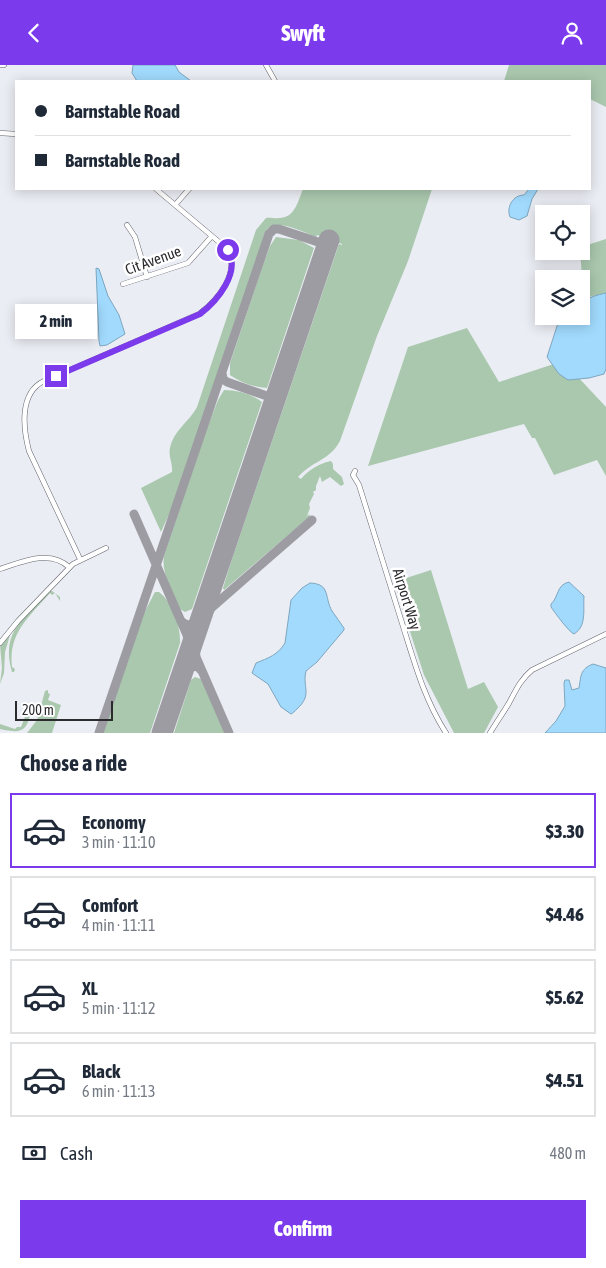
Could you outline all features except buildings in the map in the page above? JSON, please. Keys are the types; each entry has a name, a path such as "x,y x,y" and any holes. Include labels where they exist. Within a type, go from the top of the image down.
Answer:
{"street":[{"path":"266,65 274,80"},
{"path":"0,133 15,134"},
{"path":"80,559 32,457 26,439 25,409 27,398 35,387 44,381 200,314 221,293 231,266 229,252 157,190"},
{"path":"175,205 188,190"},
{"path":"127,225 135,237 147,277"},
{"name":"Cit Avenue","path":"123,285 188,263 212,236"},
{"name":"Airport Way","path":"355,471 353,475 359,485 424,690 431,708 446,733"},
{"path":"0,643 69,567 80,559 106,547"},
{"path":"0,569 48,557 61,560 69,567"},
{"path":"490,733 520,681 532,670 606,635"}],"green space":[{"path":"509,65 606,65 606,107 591,100 591,80 504,80"},
{"path":"303,190 432,190 408,261 377,336 340,441 331,453 309,467 298,477 301,479 314,467 331,461 333,469 342,477 344,484 341,486 330,477 322,482 320,476 309,504 310,508 307,516 310,514 309,517 224,590 231,562 339,244 342,244 285,226 272,226 267,229 174,503 161,532 141,488 172,472 170,451 172,442 178,431 197,407 256,230 266,218 289,215"},
{"path":"276,237 299,240 314,248 267,388 248,384 230,375 230,363 263,265 270,246"},
{"path":"606,239 606,293 590,297 590,270 582,270 581,260 590,260 590,244"},
{"path":"467,328 499,382 563,361 606,407 606,476 597,460 554,475 535,438 532,438 524,424 368,466 408,347"},
{"path":"224,390 244,393 262,402 192,609 185,612 180,609 168,583 164,570 164,556 207,428"},
{"path":"431,570 468,689 484,682 498,707 484,733 454,733 424,675 394,582"},
{"path":"49,591 55,593 52,595 50,593 28,618 17,635 13,644 12,667 15,669 12,672 9,646 12,636 17,626"},
{"path":"155,592 159,592 164,596 172,608 179,629 180,643 150,733 103,733 144,613"},
{"path":"10,635 5,652 4,673 0,684 2,668 0,645"},
{"path":"195,677 201,679 204,683 225,733 174,733 191,680"},
{"path":"48,690 50,694 48,700 61,705 52,733 27,733 37,720 45,691"},
{"path":"27,702 31,704 32,708 24,728 17,731 0,729 0,724 15,729 21,727 30,704"}],"water":[{"path":"133,65 175,65 179,72 190,80 136,80 132,73"},
{"path":"528,190 537,190 532,199 527,216 519,220 510,217 509,209 511,202 517,197 524,195"},
{"path":"96,268 99,269 108,296 119,315 125,334 107,345 100,346 99,341"},
{"path":"606,293 606,369 604,374 568,380 559,374 547,357 557,325 590,325 590,298"},
{"path":"569,582 584,596 583,622 574,634 551,607 560,588"},
{"path":"310,583 317,584 324,589 332,611 344,630 317,662 306,671 305,699 291,714 281,707 268,684 252,673 256,663 269,658 285,643 291,600 302,588"},
{"path":"593,664 606,668 606,733 545,733 556,721 565,706 565,680 569,680 572,690 579,688 583,671"}],"taxiway":[{"path":"99,733 269,234 274,229 279,229 327,245"},
{"path":"222,373 223,379 227,382 267,396 273,396 278,390"},
{"path":"267,396 272,402 272,408"},
{"path":"134,514 187,635 189,644 188,655"},
{"path":"202,616 312,520"},
{"path":"181,621 191,625 201,618"},
{"path":"194,638 196,657 229,733"},
{"path":"182,672 192,666 198,667 202,671"}],"runway":[{"path":"162,733 329,240"}],"route":[{"path":"56,376 200,314 217,298 226,284 232,264 228,250"}]}
